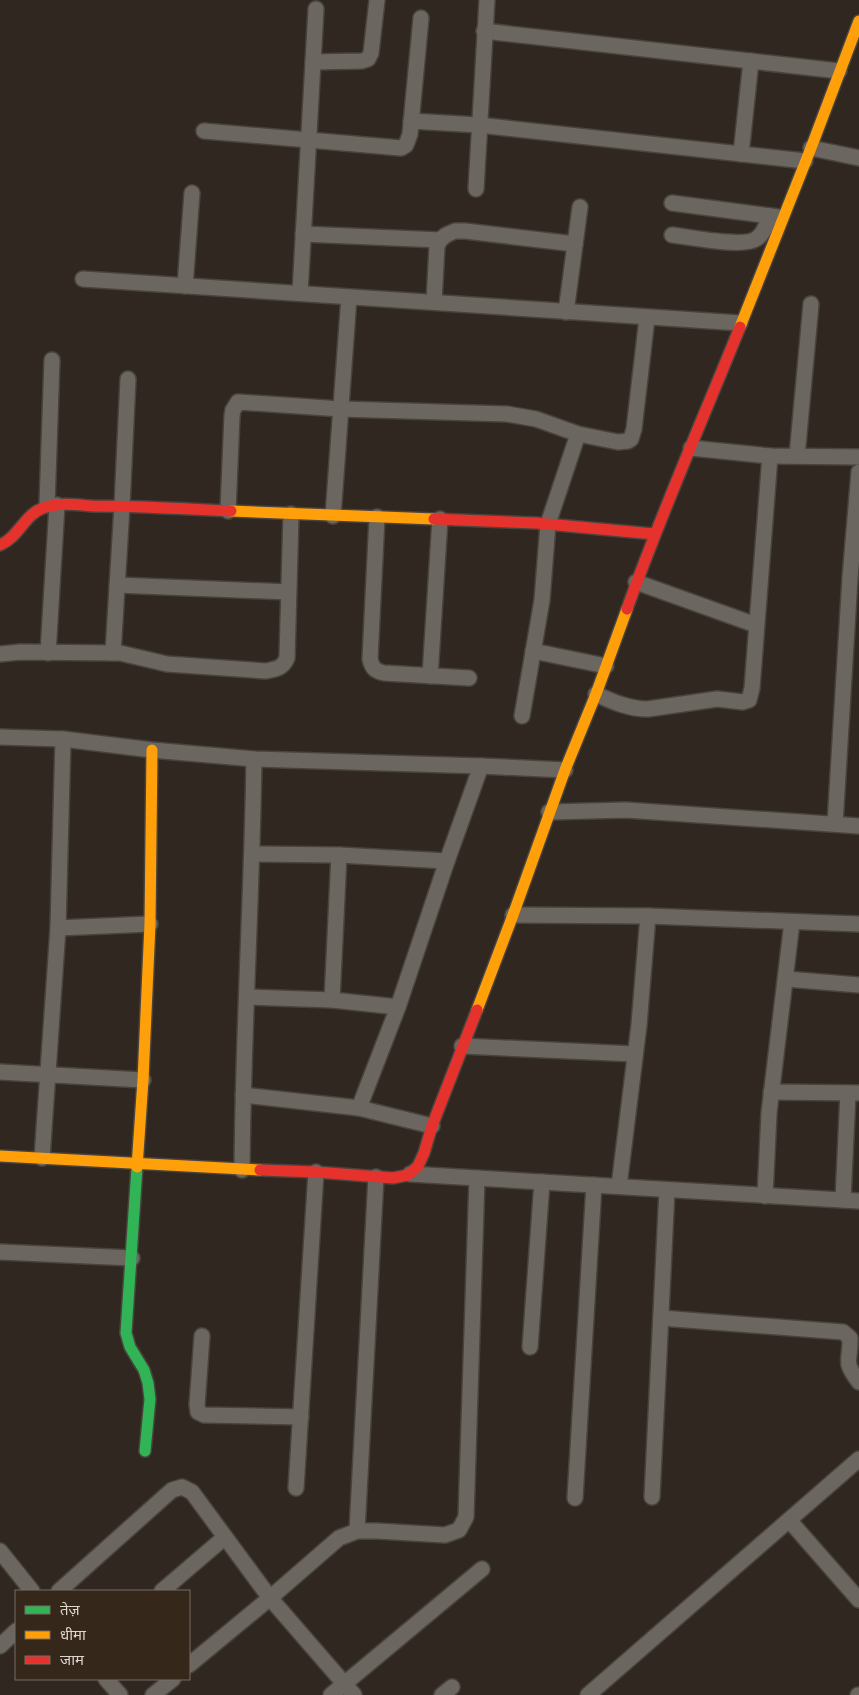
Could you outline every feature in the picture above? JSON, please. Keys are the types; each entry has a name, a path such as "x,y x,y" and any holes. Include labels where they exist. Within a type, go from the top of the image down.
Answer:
{"street":[{"path":"313,62 362,61 368,59 371,53 377,0"},
{"path":"476,189 487,0"},
{"path":"300,294 316,10"},
{"path":"204,131 401,148 409,140 421,18"},
{"path":"0,1156 242,1170 316,1172 392,1178 410,1174 418,1165 549,812 596,694 654,534 691,448 740,323 776,217 808,155 839,70 858,29"},
{"path":"484,31 839,70"},
{"path":"742,154 751,61"},
{"path":"411,121 479,125 742,154 859,158"},
{"path":"185,286 192,192"},
{"path":"672,203 776,217"},
{"path":"566,312 580,207"},
{"path":"672,235 728,242 750,242 757,239 776,217"},
{"path":"434,302 437,246 446,235 455,231 575,244"},
{"path":"303,234 440,240"},
{"path":"83,279 740,323"},
{"path":"333,516 349,297"},
{"path":"797,456 811,304"},
{"path":"228,511 232,416 238,402 508,414 536,419 578,434 618,442 628,441 633,436 647,318"},
{"path":"48,653 52,505 52,360"},
{"path":"113,653 128,379"},
{"path":"522,716 544,579 548,524 578,434"},
{"path":"691,448 770,456 859,457"},
{"path":"596,694 613,702 637,709 718,699 746,701 750,696 770,456"},
{"path":"835,824 854,579 859,472"},
{"path":"0,545 10,540 31,513 52,505 122,506 548,524 654,534"},
{"path":"0,654 113,653 128,654 167,664 266,671 276,669 285,663 286,658 291,514"},
{"path":"377,517 371,664 377,672 469,678"},
{"path":"430,676 440,519"},
{"path":"636,582 756,625"},
{"path":"118,585 288,592"},
{"path":"533,651 606,666"},
{"path":"0,737 63,739 152,750 254,759 565,770"},
{"path":"42,1158 58,928 63,739"},
{"path":"145,1451 150,1399 148,1383 144,1370 130,1347 126,1333 132,1258 150,924 152,750"},
{"path":"242,1170 243,1095 253,854 254,759"},
{"path":"359,1108 398,1006 481,766"},
{"path":"549,812 626,810 859,826"},
{"path":"253,854 339,855 447,861"},
{"path":"332,1000 339,855"},
{"path":"512,915 648,916 859,924"},
{"path":"620,1186 636,1054 648,916"},
{"path":"765,1196 766,1149 771,1092 792,922"},
{"path":"58,928 150,924"},
{"path":"786,979 859,985"},
{"path":"247,996 332,1000 398,1006"},
{"path":"462,1046 636,1054"},
{"path":"0,1072 142,1080"},
{"path":"771,1092 853,1093 843,1200"},
{"path":"243,1095 359,1108 432,1126"},
{"path":"296,1488 316,1172"},
{"path":"410,1174 859,1201"},
{"path":"357,1531 376,1177"},
{"path":"190,1665 339,1538 357,1531 445,1535 460,1530 466,1517 477,1178"},
{"path":"530,1346 542,1182"},
{"path":"575,1498 594,1185"},
{"path":"652,1497 667,1190"},
{"path":"0,1252 132,1258"},
{"path":"661,1318 843,1332 850,1338 848,1365 859,1382"},
{"path":"202,1336 198,1412 204,1415 301,1418"},
{"path":"588,1695 859,1459"},
{"path":"60,1590 172,1490 182,1487 192,1492 270,1598 350,1689"},
{"path":"789,1520 859,1600"},
{"path":"163,1590 225,1537"},
{"path":"0,1550 31,1590"},
{"path":"331,1695 350,1689 482,1568"},
{"path":"0,1646 15,1632"},
{"path":"107,1680 120,1695"},
{"path":"153,1695 172,1680"}],"traffic: fast":[{"path":"137,1167 126,1333 130,1347 144,1370 148,1383 150,1399 145,1451"}],"traffic: slow":[{"path":"740,327 859,21"},
{"path":"231,511 434,519"},
{"path":"477,1010 565,770 596,694 627,609"},
{"path":"137,1167 150,924 152,750"},
{"path":"0,1156 260,1170"}],"traffic: jam":[{"path":"627,609 740,327"},
{"path":"0,545 12,537 36,511 55,505 231,511"},
{"path":"434,519 536,523 654,534"},
{"path":"260,1170 393,1178 408,1175 418,1166 424,1153 432,1126 477,1010"}]}
